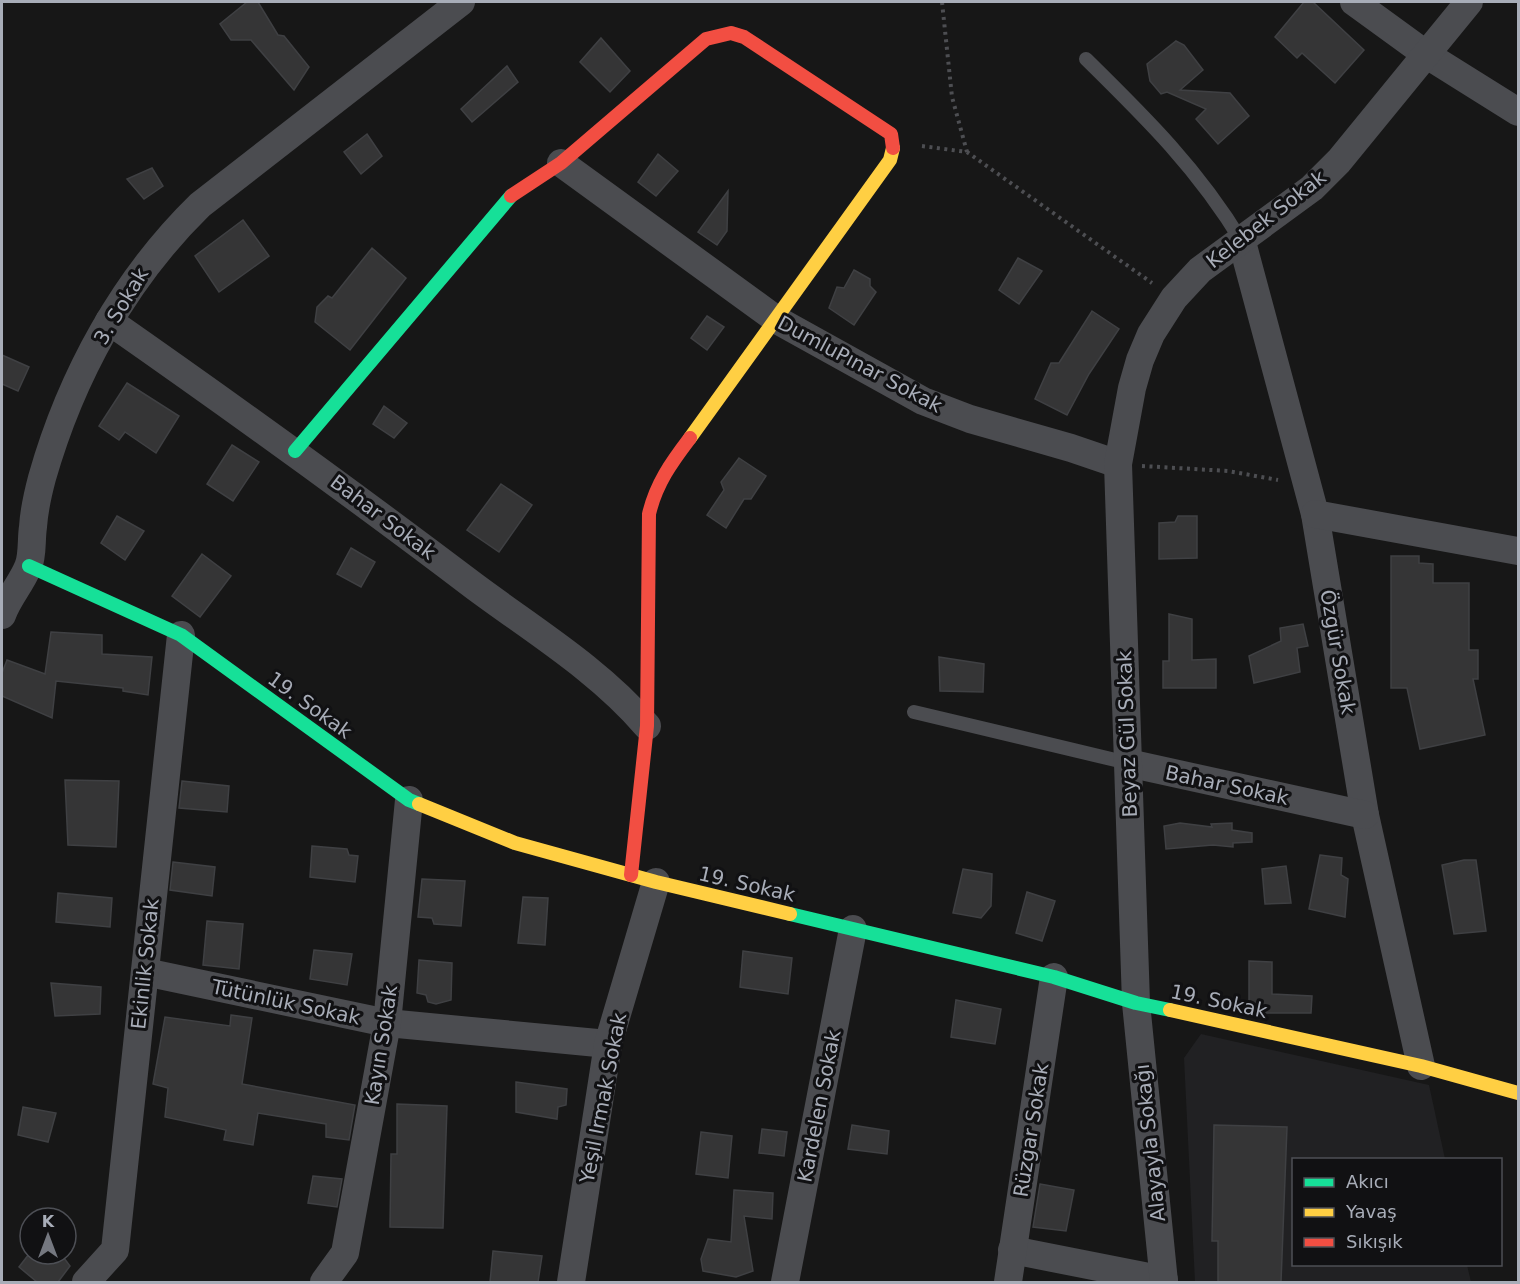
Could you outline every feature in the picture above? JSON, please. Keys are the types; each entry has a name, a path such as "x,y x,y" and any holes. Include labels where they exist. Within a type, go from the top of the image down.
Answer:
{"street":[{"name":"3. Sokak","path":"2,612 29,566 33,522 52,443 71,397 109,321 146,264 193,212 361,77 461,2"},
{"path":"1354,2 1427,55 1518,112"},
{"name":"Kelebek Sokak","path":"1118,464 1132,388 1140,360 1151,334 1174,298 1200,270 1242,242 1312,188 1339,161 1469,2"},
{"path":"295,451 509,198 520,188 561,163 706,39 731,33 744,37 884,128 894,141 890,160 777,320 664,473 654,493 649,514 643,879"},
{"name":"DumluPınar Sokak","path":"561,163 777,320 923,401 970,419 1118,464"},
{"name":"Özgür Sokak","path":"1242,242 1311,500 1365,815 1421,1066"},
{"name":"Bahar Sokak","path":"109,321 295,451 542,636 598,675 622,697 647,726"},
{"name":"Beyaz Gül Sokak","path":"1118,464 1137,1003"},
{"path":"1311,500 1518,551"},
{"name":"19. Sokak","path":"29,566 181,635 409,800 515,843 643,879 1054,977 1137,1003 1421,1066 1518,1093"},
{"name":"Ekinlik Sokak","path":"86,1282 115,1250 181,635"},
{"name":"Bahar Sokak","path":"1128,763 1365,815"},
{"name":"Kayın Sokak","path":"324,1282 345,1253 387,1023 409,800"},
{"name":"Yeşil Irmak Sokak","path":"571,1282 608,1044 643,879"},
{"name":"Kardelen Sokak","path":"785,1282 853,929"},
{"name":"Tütünlük Sokak","path":"144,972 387,1023 608,1044"},
{"name":"Rüzgar Sokak","path":"1008,1282 1054,977"},
{"name":"Alayayla Sokağı","path":"1137,1003 1164,1281"},
{"path":"1012,1250 1164,1281"}],"lane":[{"path":"1086,58 1181,155 1217,202 1242,242"},
{"name":"Bahar Sokak","path":"914,712 1128,763"}],"path":[{"path":"942,2 952,98 967,152"},
{"path":"894,141 967,152 1174,298"},
{"path":"1118,464 1228,471 1311,500"}],"shaded area":[{"path":"1201,1034 1429,1085 1445,1158 1292,1158 1292,1266 1467,1266 1471,1282 1195,1282 1184,1058"}],"building":[{"path":"247,2 258,2 278,35 284,36 309,67 294,90 251,40 231,40 220,24"},
{"path":"1304,2 1313,2 1364,50 1335,83 1302,53 1297,58 1275,37"},
{"path":"601,38 630,71 610,92 580,62"},
{"path":"1176,41 1184,45 1203,70 1180,90 1230,93 1249,116 1218,144 1196,119 1206,109 1167,92 1161,94 1150,81 1147,64"},
{"path":"507,66 518,82 472,122 461,109"},
{"path":"367,134 382,156 361,174 344,152"},
{"path":"658,154 678,171 656,196 638,182"},
{"path":"152,168 163,186 144,199 127,179"},
{"path":"728,191 727,231 717,245 698,232"},
{"path":"243,220 269,256 219,292 195,256"},
{"path":"372,248 406,278 350,350 315,322 317,307 328,296 332,298"},
{"path":"1018,258 1042,271 1019,304 999,290"},
{"path":"854,270 870,279 870,286 876,292 854,325 829,308 837,287 844,288"},
{"path":"1092,311 1119,329 1089,374 1067,415 1035,399 1051,363 1059,363"},
{"path":"707,316 724,327 707,350 691,338"},
{"path":"2,355 29,367 18,391 2,384"},
{"path":"127,383 179,416 156,453 125,432 119,440 99,426"},
{"path":"384,406 407,423 394,438 373,424"},
{"path":"232,445 259,462 233,501 207,484"},
{"path":"739,458 766,476 751,499 744,499 726,528 707,515 724,490 721,482"},
{"path":"501,484 532,505 499,552 467,530"},
{"path":"117,516 144,531 125,560 101,543"},
{"path":"1178,516 1197,516 1197,558 1159,559 1159,523 1175,522"},
{"path":"351,548 375,562 361,587 337,574"},
{"path":"202,554 231,576 200,617 172,596"},
{"path":"1391,556 1419,556 1419,563 1433,564 1433,583 1469,583 1469,650 1478,650 1478,679 1473,679 1485,735 1420,749 1407,688 1391,688"},
{"path":"1169,614 1192,619 1192,660 1216,659 1216,688 1163,688 1163,661 1169,661"},
{"path":"1303,624 1308,646 1297,648 1300,672 1254,683 1249,656 1281,641 1280,628"},
{"path":"51,632 102,635 102,654 152,657 148,695 123,691 123,688 56,681 52,718 2,696 2,673 7,660 45,674"},
{"path":"939,657 984,664 983,692 940,691"},
{"path":"65,780 119,781 116,847 68,845"},
{"path":"182,781 229,786 227,812 179,808"},
{"path":"1180,823 1212,827 1211,824 1232,823 1232,830 1252,833 1252,842 1233,843 1233,847 1213,845 1166,849 1164,826"},
{"path":"312,846 347,849 349,855 358,856 355,882 310,877"},
{"path":"1320,855 1342,858 1341,875 1348,879 1345,917 1309,909"},
{"path":"1476,860 1486,931 1454,934 1442,865"},
{"path":"173,862 215,867 212,896 170,890"},
{"path":"1286,866 1291,903 1265,904 1262,869"},
{"path":"963,869 992,874 991,906 981,918 953,913"},
{"path":"422,879 465,881 461,926 434,924 432,918 418,917"},
{"path":"1027,892 1055,901 1042,941 1016,933"},
{"path":"58,893 112,898 110,927 56,922"},
{"path":"523,897 548,898 545,945 518,943"},
{"path":"207,921 243,924 239,969 203,965"},
{"path":"314,950 352,954 347,985 310,979"},
{"path":"743,951 792,958 788,994 740,987"},
{"path":"419,960 452,963 451,1000 436,1004 428,1002 426,995 417,993"},
{"path":"1249,961 1272,962 1272,994 1312,996 1311,1013 1267,1013 1249,1009"},
{"path":"51,983 101,987 100,1014 55,1016"},
{"path":"956,1000 1001,1009 995,1044 951,1037"},
{"path":"231,1015 252,1018 242,1084 355,1105 349,1140 326,1137 326,1124 258,1113 253,1145 224,1140 226,1130 165,1117 168,1088 153,1084 165,1017 230,1026"},
{"path":"516,1082 567,1089 566,1105 558,1107 557,1119 516,1112"},
{"path":"397,1104 447,1106 443,1228 390,1227 391,1154 397,1154"},
{"path":"23,1107 56,1113 48,1142 18,1135"},
{"path":"852,1125 889,1131 887,1154 848,1149"},
{"path":"1214,1125 1287,1127 1281,1282 1218,1282 1218,1241 1212,1241"},
{"path":"762,1129 787,1132 784,1156 759,1153"},
{"path":"701,1132 732,1136 728,1178 696,1174"},
{"path":"313,1176 342,1179 337,1207 308,1203"},
{"path":"1040,1184 1074,1190 1066,1231 1033,1227"},
{"path":"734,1190 773,1193 772,1219 744,1216 753,1271 736,1277 703,1271 701,1259 708,1239 731,1242"},
{"path":"493,1251 542,1256 538,1282 490,1282"},
{"path":"70,1266 58,1282 37,1282 19,1267"}],"traffic: fast":[{"path":"295,451 511,196"},
{"path":"29,566 181,635 409,800 419,804"},
{"path":"790,914 1054,977 1136,1003 1170,1010"}],"traffic: slow":[{"path":"690,438 890,160 893,148"},
{"path":"419,804 515,843 656,882 790,914"},
{"path":"1170,1010 1421,1066 1518,1093"}],"traffic: jam":[{"path":"511,196 561,163 706,39 731,33 744,37 891,134 893,148"},
{"path":"631,875 647,726 649,514 665,474 690,438"}]}
